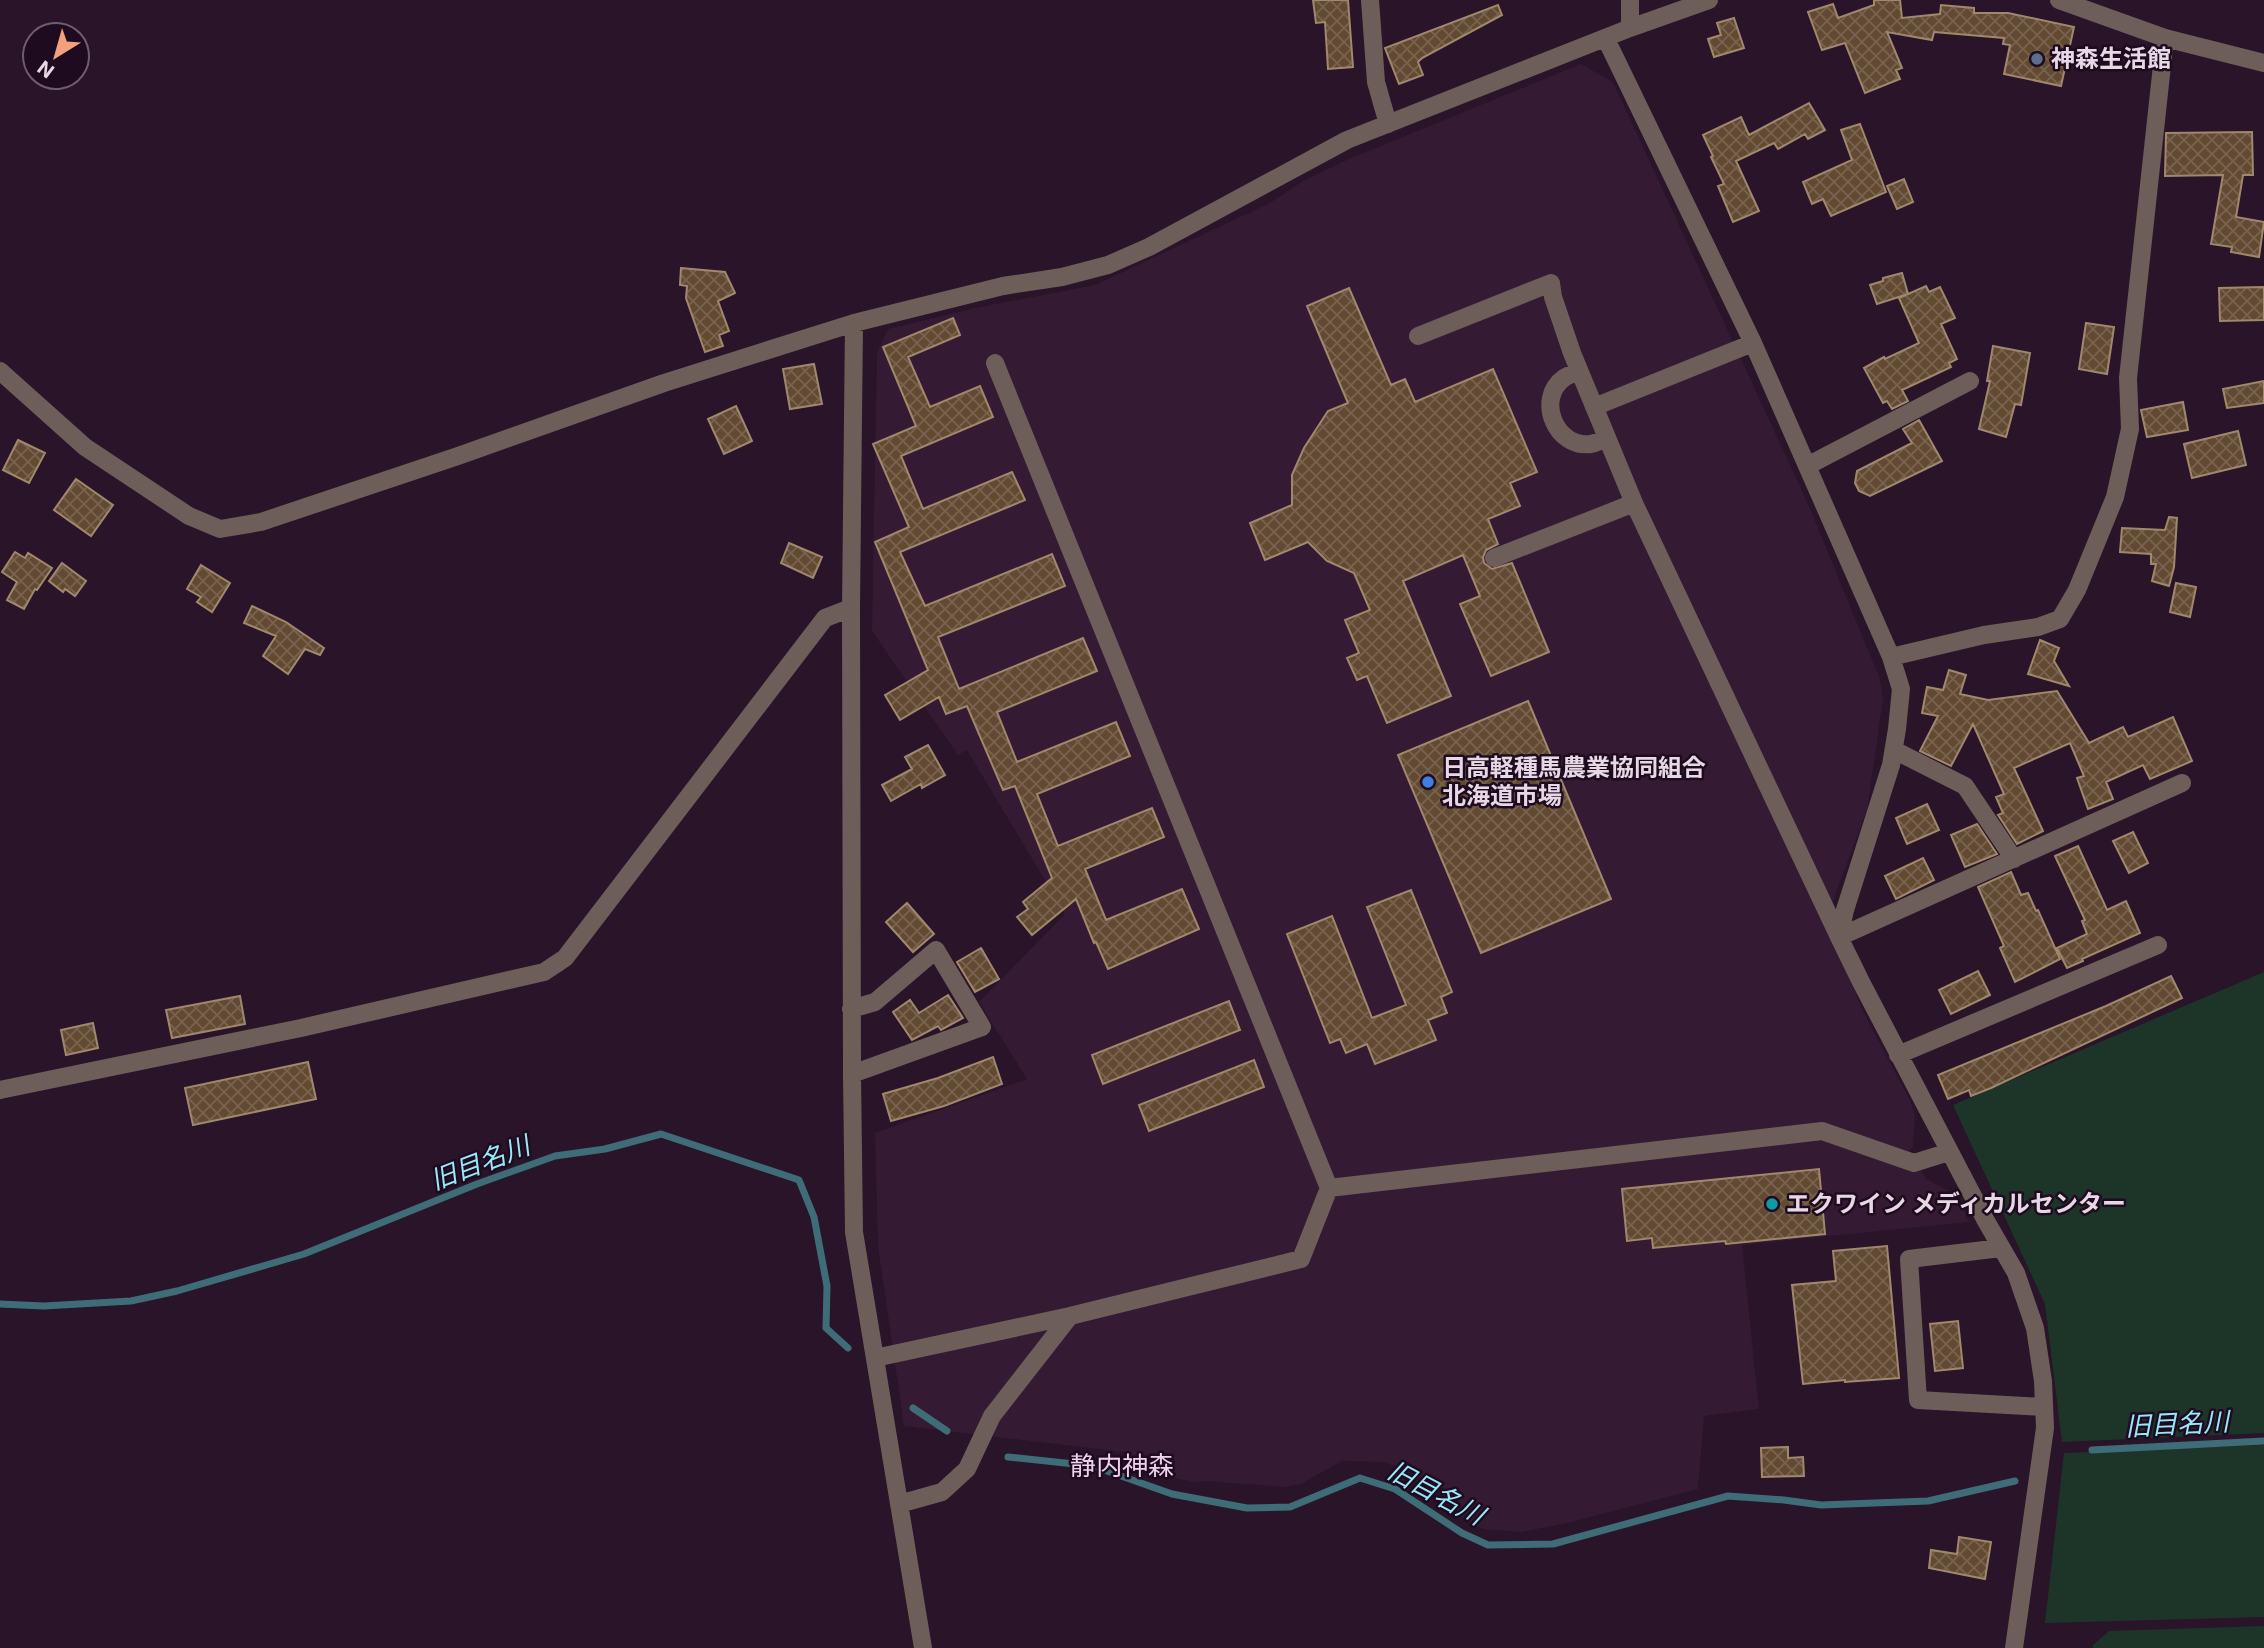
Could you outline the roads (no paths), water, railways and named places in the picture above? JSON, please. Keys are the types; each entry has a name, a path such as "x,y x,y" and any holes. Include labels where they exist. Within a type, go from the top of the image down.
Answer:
{"street":[{"path":"1370,0 1376,82 1388,124"},
{"path":"1630,0 1630,29"},
{"path":"0,371 85,447 189,516 220,529 261,522 664,383 854,323 1003,286 1062,277 1108,265 1149,247 1347,141 1709,0"},
{"path":"2059,0 2165,38 2264,63"},
{"path":"1891,657 1984,635 2038,627 2060,619 2077,590 2115,496 2130,429 2128,378 2165,38"},
{"path":"1606,39 1753,343 1891,657 1901,690 1894,750 1839,937"},
{"path":"1418,336 1551,282 1579,371 1634,503 1839,937 1949,1152 2016,1273 2035,1328 2045,1428 2014,1648"},
{"path":"854,323 851,1009 855,1233 923,1648"},
{"path":"1594,407 1753,343"},
{"path":"875,1358 1070,1316 1301,1259 1329,1188 995,363"},
{"path":"1579,371 1562,379 1552,394 1550,413 1557,430 1572,441 1590,444 1607,438"},
{"path":"1807,466 1970,381"},
{"path":"1494,558 1634,503"},
{"path":"0,1090 301,1028 544,972 565,957 825,618 851,608"},
{"path":"1894,750 1965,786 2014,859"},
{"path":"1839,937 2182,783"},
{"path":"1898,1055 2158,945"},
{"path":"851,1009 875,1002 936,950 982,1027 852,1074"},
{"path":"1329,1188 1822,1132 1914,1163 1949,1152"},
{"path":"2001,1248 1909,1259 1917,1400 2044,1407"},
{"path":"899,1504 942,1492 967,1469 992,1416 1070,1316"}],"waterway":[{"name":"旧目名川","path":"0,1304 44,1306 131,1301 177,1291 304,1254 477,1184 555,1156 605,1149 661,1134 799,1180 814,1217 827,1286 826,1328 848,1348"},
{"name":"旧目名川","path":"913,1408 947,1431"},
{"name":"旧目名川","path":"2092,1450 2264,1441"},
{"name":"旧目名川","path":"1008,1457 1093,1466 1172,1494 1247,1508 1290,1507 1360,1478 1395,1489 1462,1533 1488,1545 1553,1544 1728,1496 1821,1505 1928,1501 2015,1481"}],"place":[{"name":"神森生活館","path":"2037,59"},
{"name":"日高軽種馬農業協同組合 北海道市場","path":"1428,782"},
{"name":"エクワイン メディカルセンター","path":"1772,1204"}],"district":[{"name":"静内神森","path":"1122,1466"}]}
